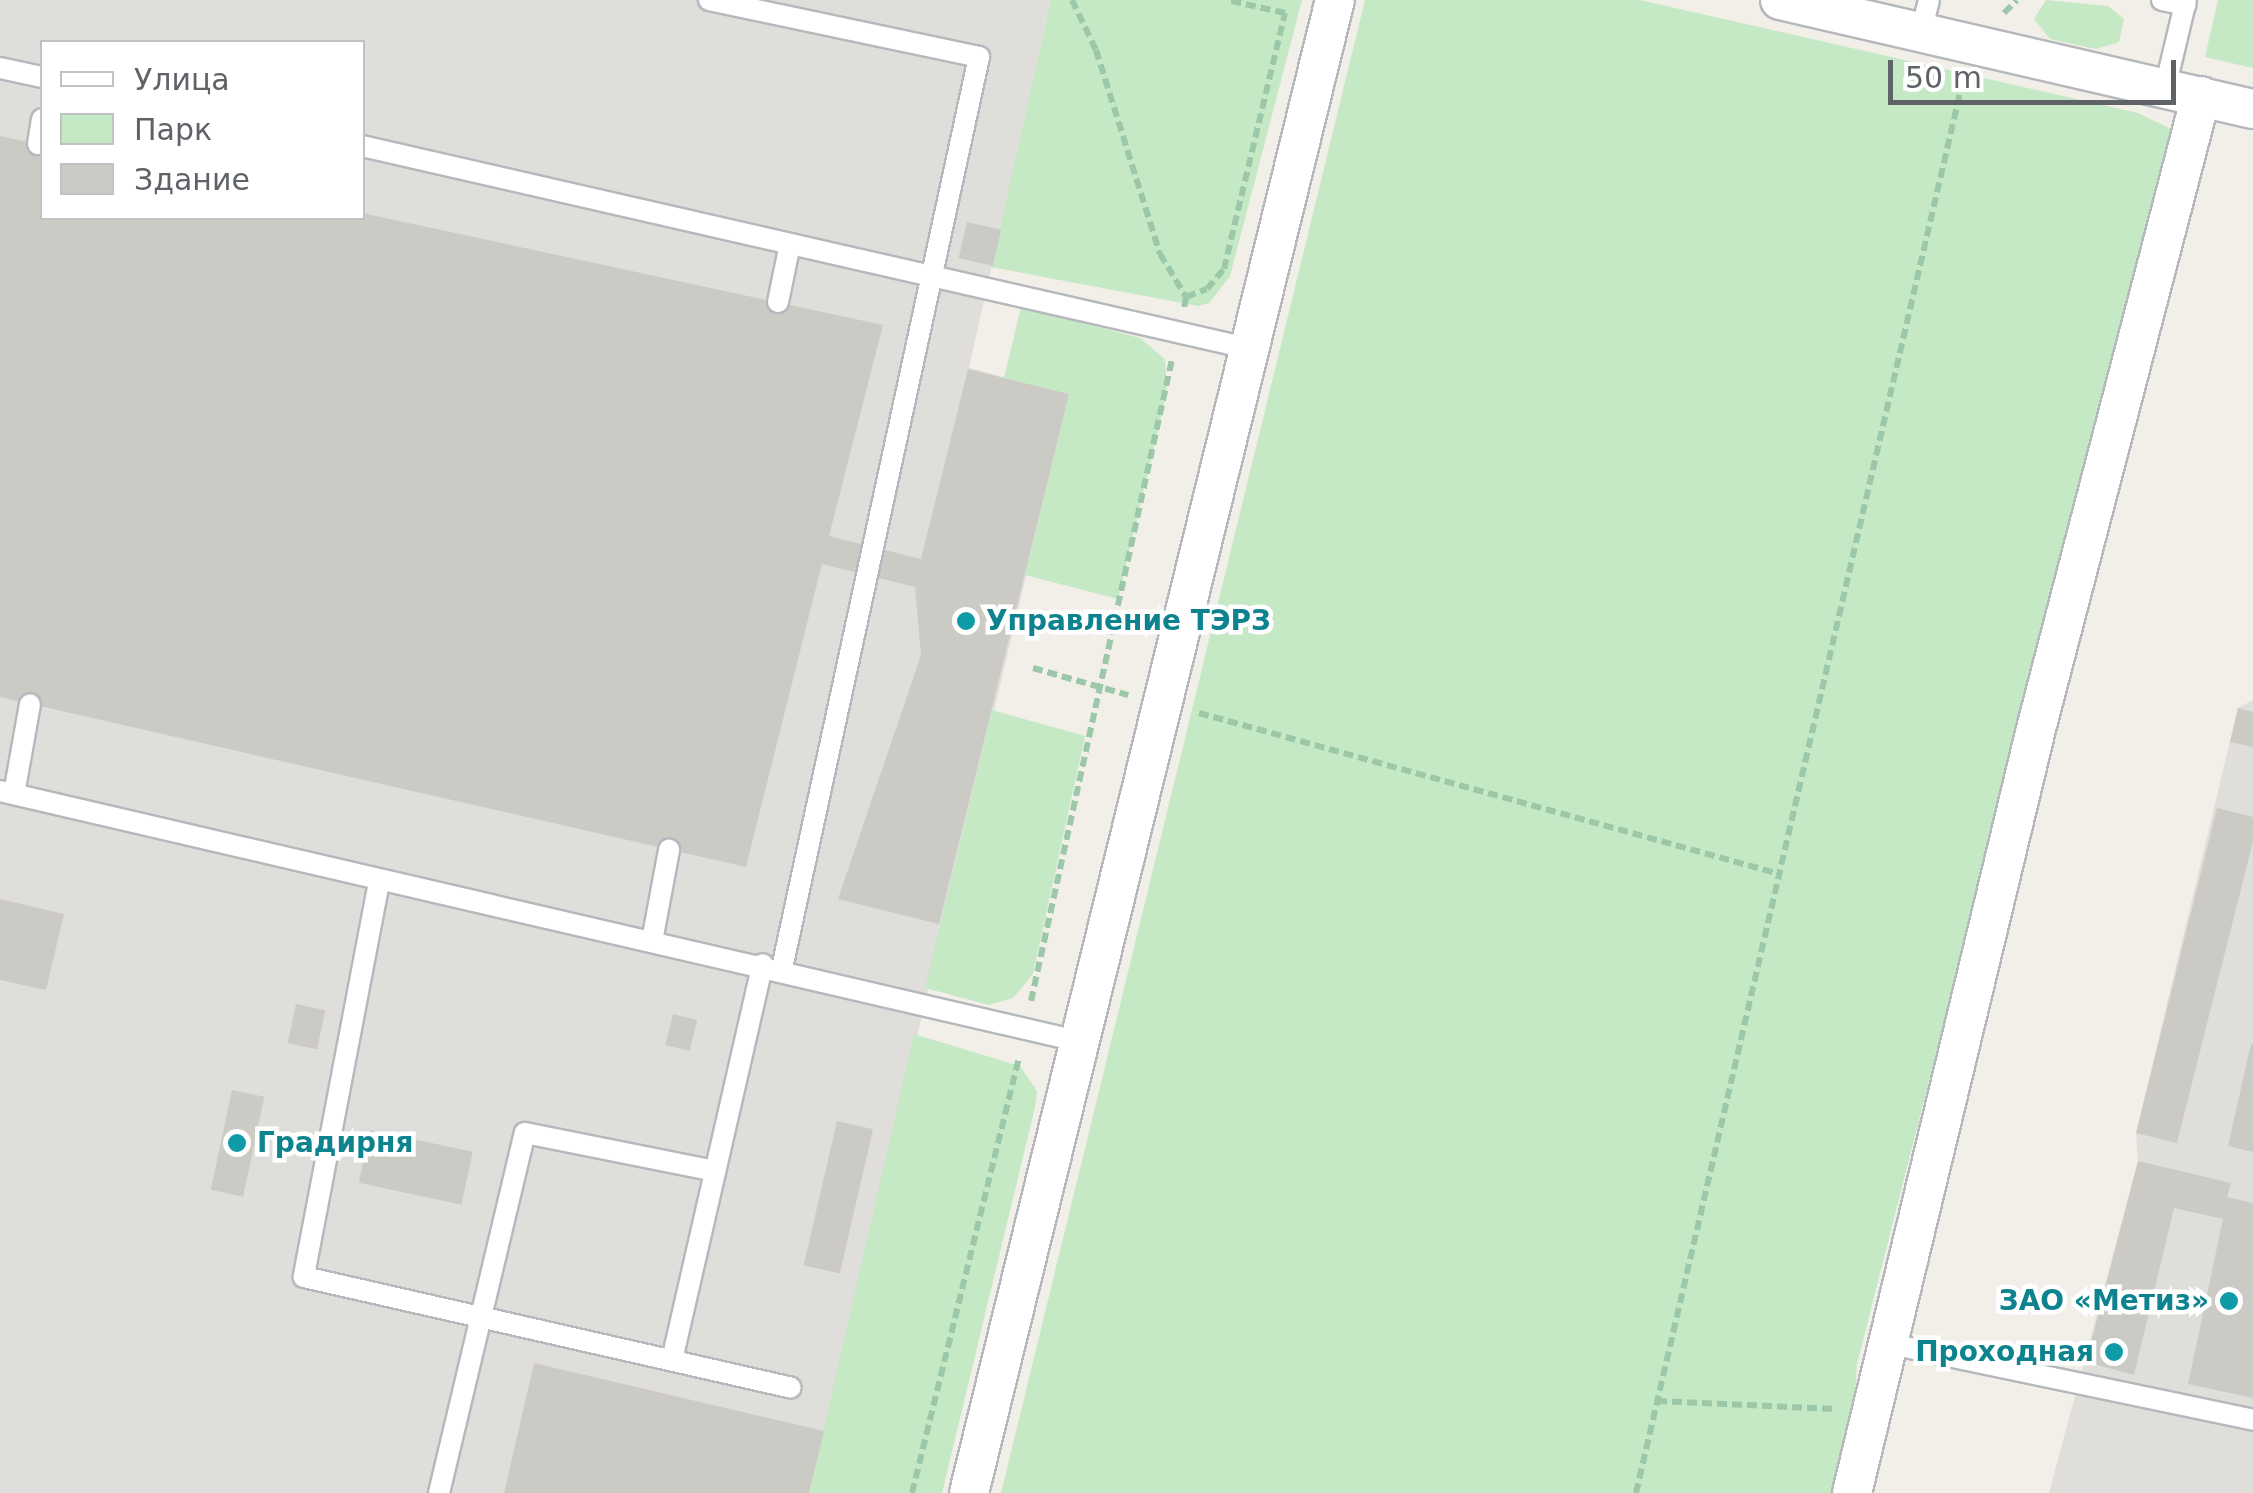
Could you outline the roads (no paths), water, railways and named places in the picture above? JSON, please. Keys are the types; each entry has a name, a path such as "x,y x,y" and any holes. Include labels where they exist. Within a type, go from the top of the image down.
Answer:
{"street":[{"path":"969,1493 1159,702 1335,0"},
{"path":"1780,0 1925,16 1972,42 2253,109"},
{"path":"1852,1493 2183,92"}],"lane":[{"path":"672,1360 715,1170 772,966 979,57 709,0"},
{"path":"2162,0 2186,3 2183,92"},
{"path":"0,68 40,77"},
{"path":"38,144 40,132"},
{"path":"365,147 1248,348"},
{"path":"778,302 790,244"},
{"path":"30,704 7,793 379,882 772,966 1078,1041"},
{"path":"652,941 669,850"},
{"path":"379,882 304,1277 792,1388"},
{"path":"439,1493 524,1132 715,1170"},
{"path":"1886,1343 2253,1420"}],"place":[{"name":"Управление ТЭРЗ","path":"966,621"},
{"name":"Градирня","path":"237,1143"},
{"name":"ЗАО «Метиз»","path":"2229,1301"},
{"name":"Проходная","path":"2114,1352"}]}
